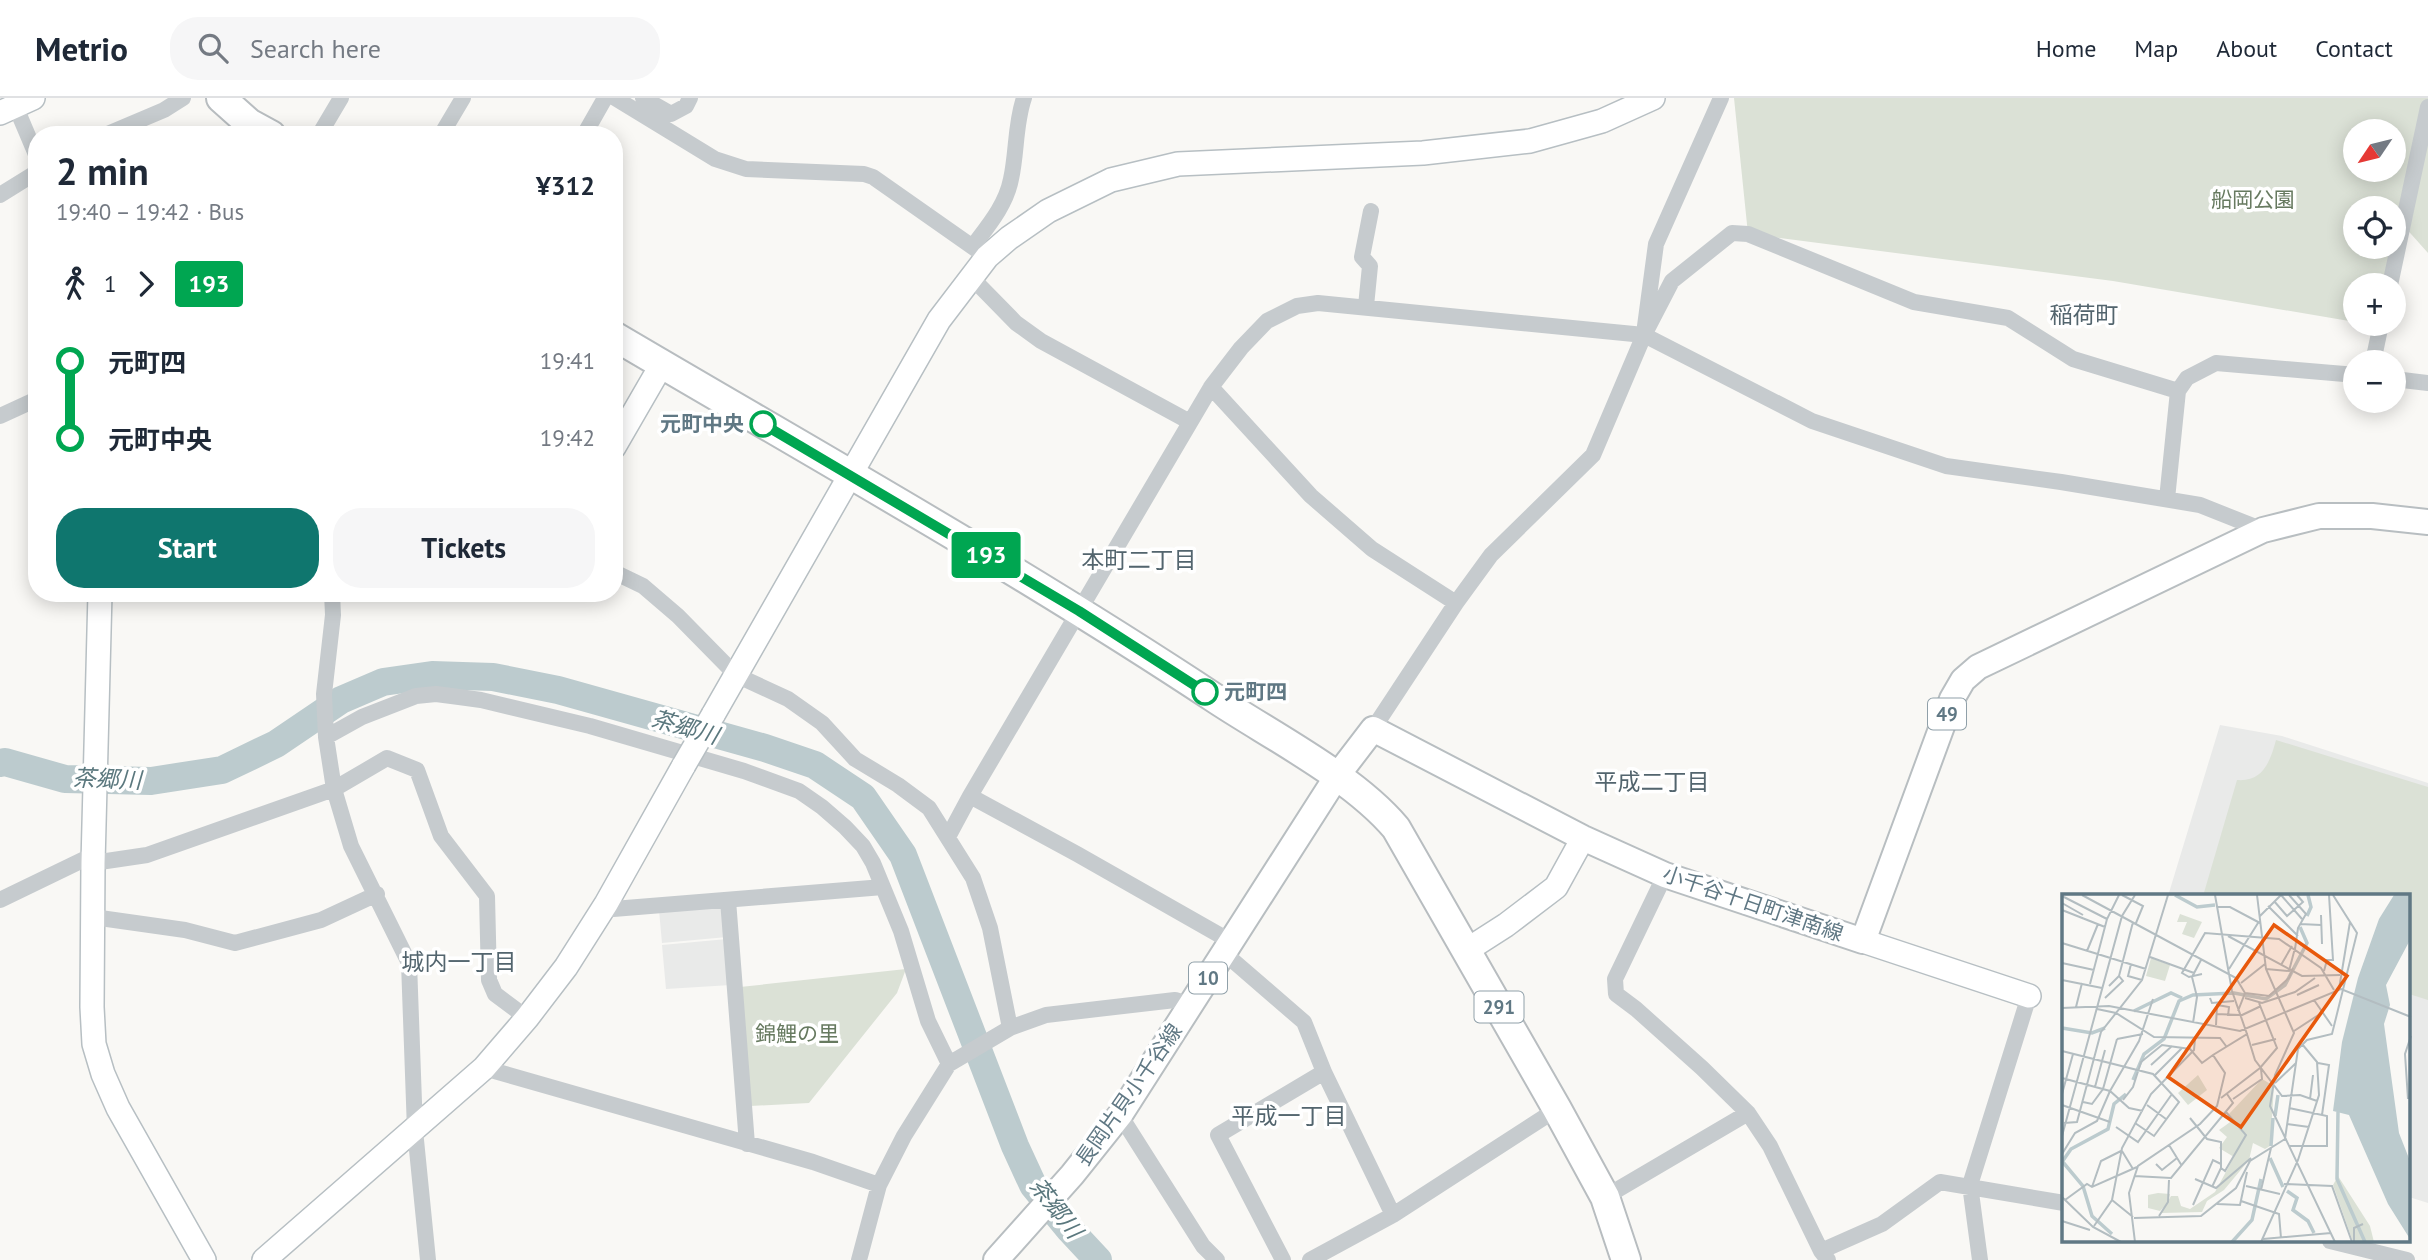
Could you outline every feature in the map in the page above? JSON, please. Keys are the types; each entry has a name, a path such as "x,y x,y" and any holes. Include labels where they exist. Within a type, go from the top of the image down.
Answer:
{"highway":[{"path":"220,98 249,126"},
{"name":"291","path":"623,341 1079,611 1337,776 1383,813 1396,828 1558,1109 1605,1197 1626,1260"}],"main road":[{"name":"小千谷十日町津南線","path":"1373,729 1583,838 1665,875 1863,941 1952,699 1963,680 1979,667 2263,530 2319,516 2372,516 2428,522"},
{"path":"1337,776 1373,729"},
{"name":"長岡片貝小千谷線","path":"996,1260 1072,1175 1120,1115 1337,776"}],"street":[{"path":"126,126 164,110 183,98"},
{"path":"324,126 341,98"},
{"path":"446,126 463,98"},
{"path":"589,126 605,98"},
{"path":"615,98 715,159 746,169 864,174 873,177 980,252"},
{"path":"643,98 671,114 686,106 690,98"},
{"path":"264,1260 484,1068 566,967 852,476 939,320 971,277 1010,183 1017,117 1024,98"},
{"path":"980,252 1058,206 1111,180 1178,164 1410,154 1530,141 1602,121 1653,98"},
{"path":"1644,335 1656,244 1721,98"},
{"path":"15,104 28,135"},
{"path":"2393,273 2428,107"},
{"path":"0,195 28,178"},
{"path":"1366,306 1370,266 1362,257 1371,211"},
{"path":"1373,729 1456,603 1492,555 1593,455 1644,335 1672,281 1732,233 1748,234 1914,302 2008,318 2073,359 2178,391"},
{"path":"971,277 1016,323 1041,341 1190,422"},
{"path":"948,837 1211,387 1241,348 1268,321 1297,306 1318,303 1366,306 1644,335 1812,421 1946,466 2200,505 2263,530"},
{"path":"2167,499 2178,391 2188,378 2216,363 2343,374"},
{"path":"623,431 662,364"},
{"path":"2406,380 2428,383"},
{"path":"1211,387 1311,496 1372,549 1456,603"},
{"path":"0,416 28,403"},
{"path":"623,576 643,586 678,616 736,676 788,699 822,723 855,759 929,808 973,878 990,928 1010,1028"},
{"path":"100,602 93,859 94,1044 103,1074 118,1108 204,1260"},
{"path":"332,602 324,694 325,732 334,789 351,846 409,963 415,1130 428,1260"},
{"path":"325,732 416,696 436,694 481,699 590,726 744,771 799,791 822,807 863,846 901,931 928,1021 952,1062"},
{"path":"0,900 93,859 147,855 334,789 387,758 417,770 441,836 487,896 489,980 495,994 527,1018"},
{"path":"970,796 1077,854 1226,947 1304,1022 1324,1072 1393,1215"},
{"path":"1467,950 1506,925 1556,887 1583,838"},
{"path":"1665,875 1615,979 1616,994 1702,1068 1748,1113 1770,1146 1825,1255 1882,1224 1940,1182 2062,1203"},
{"path":"601,910 883,887"},
{"path":"93,917 185,930 235,943 321,920 377,894"},
{"path":"728,900 747,1143"},
{"path":"1863,941 2029,996 1970,1185 1980,1260"},
{"path":"859,1260 879,1185 904,1136 952,1062 1010,1028 1046,1015 1175,1000 1192,1005"},
{"path":"484,1068 813,1162 879,1185"},
{"path":"1283,1260 1218,1135 1324,1072"},
{"path":"1310,1260 1393,1215 1558,1109"},
{"path":"1605,1197 1748,1113"},
{"path":"1120,1115 1203,1245 1217,1260"},
{"path":"2334,1242 2407,1260"}],"shaded area":[{"path":"2220,725 2282,736 2428,783 2428,1203 2410,1197 2410,894 2169,894"},
{"path":"724,906 727,937 662,943 659,910"},
{"path":"727,939 731,985 666,989 662,945"}],"green space":[{"name":"船岡公園","path":"1734,98 2428,98 2428,253 2406,228 2406,196 2343,196 2343,259 2396,259 2393,273 2343,273 2343,320 2113,281 1748,234"},
{"path":"2276,740 2428,787 2428,1000 2410,994 2410,894 2204,894 2237,780 2246,780 2259,774 2271,756"},
{"name":"錦鯉の里","path":"906,969 897,993 809,1103 750,1106 740,987"}],"waterway":[{"name":"茶郷川","path":"0,763 5,762 65,779 151,781 222,770 276,744 341,700 383,682 432,675 493,677 558,690 765,748 815,765 863,797 903,855 1015,1146 1033,1185 1098,1260"}],"bus line":[{"name":"193","path":"763,424 1079,611 1205,692"}],"place":[{"name":"元町中央","path":"763,424"},
{"name":"元町四","path":"1205,692"}],"district":[{"name":"稲荷町","path":"2084,315"},
{"name":"本町二丁目","path":"1139,560"},
{"name":"平成二丁目","path":"1652,782"},
{"name":"城内一丁目","path":"459,962"},
{"name":"平成一丁目","path":"1289,1116"}]}
